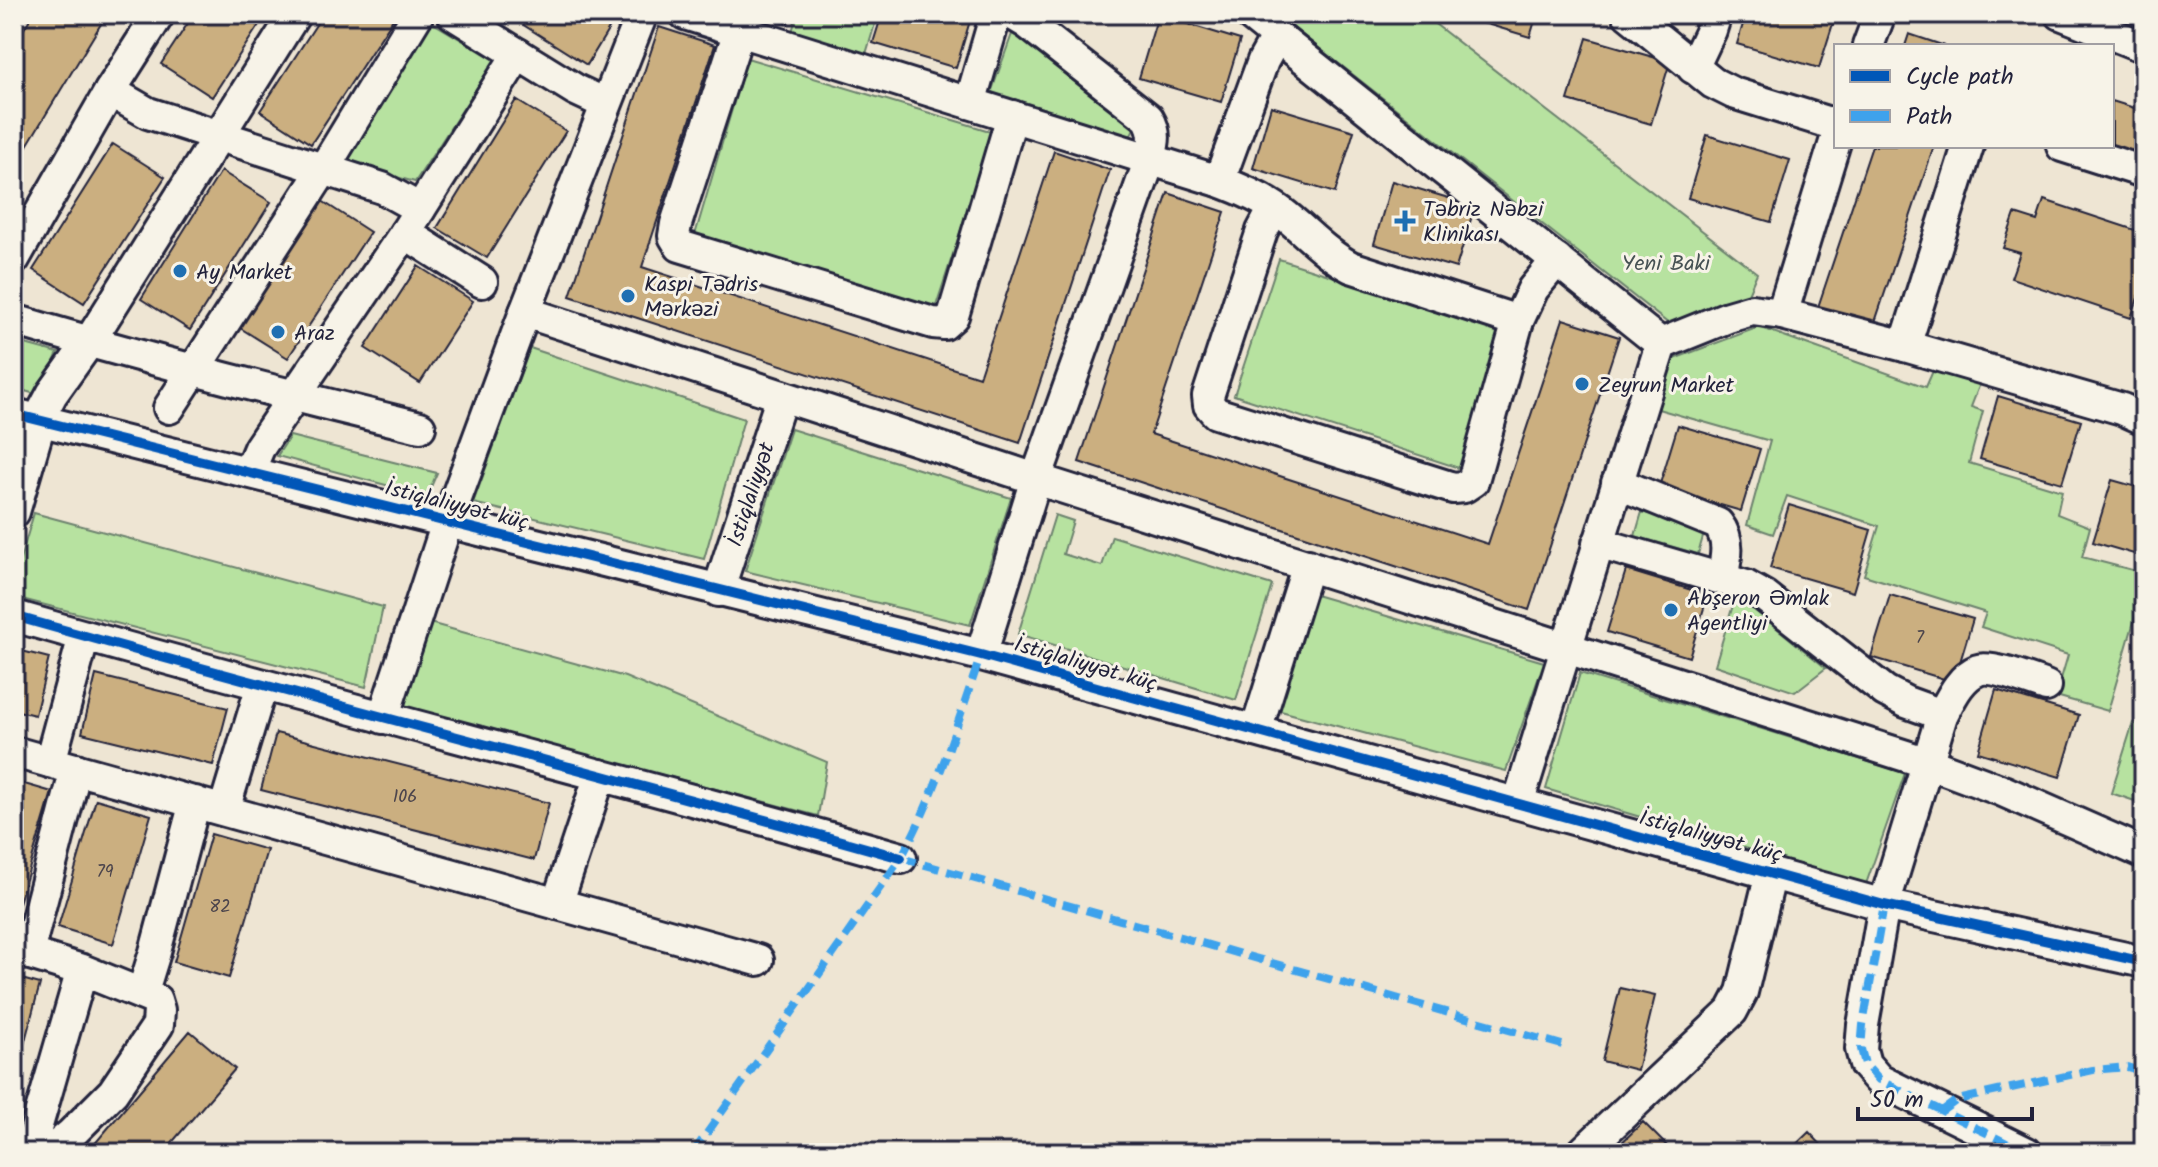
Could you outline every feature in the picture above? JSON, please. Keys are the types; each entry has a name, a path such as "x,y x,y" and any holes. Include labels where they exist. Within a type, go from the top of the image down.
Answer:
{"street":[{"path":"14,259 110,91 159,14"},
{"path":"14,512 27,417 52,394 89,342 295,14"},
{"path":"169,408 323,170 418,14"},
{"path":"453,14 576,90 606,104"},
{"path":"383,718 447,523 525,312 642,14"},
{"path":"685,14 1219,181 1246,191 1274,208 1337,260 1351,267 1518,321"},
{"path":"970,103 996,14"},
{"path":"981,655 1036,479 1155,138 1148,118 1012,14"},
{"path":"1249,14 1661,344"},
{"path":"1628,14 1713,83 1733,93 1834,124"},
{"path":"1693,68 1716,14"},
{"path":"1869,44 1880,14"},
{"path":"2061,14 2144,47"},
{"path":"739,31 676,224 674,236 680,246 944,324 953,316 1012,116"},
{"path":"1219,181 1263,61 1277,36"},
{"path":"249,472 259,448 412,221 518,54"},
{"path":"110,91 148,113 382,188 412,221 482,282"},
{"path":"1782,314 1834,145"},
{"path":"1905,346 1967,148"},
{"path":"2068,148 2144,172"},
{"path":"1274,208 1262,231 1208,396 1209,405 1216,413 1453,488 1464,487 1473,481 1518,321 1533,289 1557,260"},
{"path":"1661,344 1752,310 1782,314 1905,346 2122,409 2144,419"},
{"path":"525,312 1036,479 1928,763 2003,791 2144,853"},
{"path":"14,320 293,397 420,427"},
{"path":"1518,803 1661,344"},
{"name":"İstiqlaliyyət","path":"718,591 782,396"},
{"name":"İstiqlaliyyət küç","path":"27,417 981,655 1884,905 2144,962"},
{"path":"1617,483 1718,524 1725,533 1727,552 1722,579"},
{"path":"1598,543 1746,586 1764,596 1885,691 1942,715"},
{"path":"1256,731 1308,565"},
{"path":"14,616 901,858"},
{"path":"49,1153 113,1092 158,1025 156,1000 82,970 21,951 63,766 84,636"},
{"path":"2027,1153 1879,1080 1865,1064 1861,1049 1884,905 1942,715 1955,692 1978,670 1989,669 2046,686"},
{"path":"224,810 262,685"},
{"path":"14,752 758,960"},
{"path":"557,904 600,775"},
{"path":"142,994 195,802"},
{"path":"1582,1153 1732,1011 1742,992 1771,873"},
{"path":"29,1153 82,970"}],"green space":[{"path":"797,14 878,14 866,54 792,32"},
{"name":"Yeni Baki","path":"1276,14 1422,14 1757,273 1748,294 1669,324"},
{"path":"428,20 495,60 415,182 340,162"},
{"path":"1013,31 1136,124 1130,137 991,93"},
{"path":"747,58 993,132 935,309 695,235"},
{"path":"1279,259 1506,332 1462,469 1234,395"},
{"path":"1759,327 1926,387 1936,364 1983,376 1971,407 1983,411 1969,463 2062,491 2057,514 2090,527 2082,557 2144,573 2144,587 2108,711 2056,696 2068,655 1981,627 1986,613 1864,575 1879,526 1787,496 1773,534 1747,525 1770,441 1658,409 1671,360"},
{"path":"14,341 58,353 39,395 14,388"},
{"path":"530,348 744,419 704,559 473,503"},
{"path":"791,429 1011,498 970,625 745,571"},
{"path":"290,436 437,473 427,496 277,456"},
{"path":"1642,512 1705,530 1698,554 1635,536"},
{"path":"34,513 383,607 366,687 14,597 14,580"},
{"path":"1055,515 1073,521 1063,554 1102,566 1112,536 1272,585 1236,700 1018,634"},
{"path":"1315,595 1544,662 1506,771 1277,710"},
{"path":"1736,595 1826,668 1795,692 1715,665"},
{"path":"426,622 625,677 827,762 818,816 401,706"},
{"path":"1580,673 1905,773 1866,884 1546,789"},
{"path":"2133,723 2144,727 2144,804 2111,793"}],"building":[{"path":"33,14 107,14 14,167 14,45"},
{"path":"194,14 266,14 212,97 161,64"},
{"path":"323,14 386,14 393,19 311,144 260,111"},
{"path":"506,14 600,14 613,22 587,65"},
{"path":"755,14 790,14 788,24"},
{"path":"882,14 972,14 956,68 873,43"},
{"path":"1453,14 1537,14 1530,37"},
{"path":"1746,14 1836,14 1819,68 1737,44"},
{"path":"1158,15 1240,40 1221,102 1139,78"},
{"path":"659,27 715,45 642,267 979,377 1054,151 1110,170 1020,443 570,296"},
{"path":"1909,34 1939,44 1906,44"},
{"path":"1587,38 1670,62 1651,124 1568,100"},
{"path":"516,100 566,131 487,258 437,228"},
{"path":"2114,102 2144,111 2144,163 2097,148 2114,148"},
{"path":"1271,106 1354,131 1335,193 1253,168"},
{"path":"1707,135 1790,160 1771,222 1688,198"},
{"path":"113,144 165,177 84,303 33,270"},
{"path":"1871,148 1933,148 1874,325 1818,307"},
{"path":"221,171 271,202 190,330 141,299"},
{"path":"1392,181 1475,206 1456,268 1374,244"},
{"path":"1168,193 1225,212 1151,434 1488,544 1563,319 1619,337 1529,610 1079,462"},
{"path":"319,199 370,232 288,358 237,326"},
{"path":"2044,200 2144,233 2141,257 2144,258 2144,296 2139,295 2131,318 2011,278 2020,253 2003,248 2015,214 2037,221"},
{"path":"418,266 473,301 420,383 365,348"},
{"path":"1998,396 2081,421 2062,483 1980,459"},
{"path":"1678,425 1760,449 1741,511 1659,487"},
{"path":"2112,480 2144,489 2144,557 2093,542"},
{"path":"1789,505 1871,530 1853,592 1770,568"},
{"path":"1626,570 1708,595 1689,657 1607,632"},
{"path":"1890,595 1973,619 1954,682 1871,657"},
{"path":"14,649 49,658 35,715 14,710"},
{"path":"96,675 228,708 213,765 82,733"},
{"path":"1996,690 2079,715 2060,777 1978,752"},
{"path":"276,733 549,803 534,860 261,790"},
{"path":"14,781 52,792 14,920"},
{"path":"96,799 151,815 113,944 58,927"},
{"path":"211,834 267,850 229,978 174,962"},
{"path":"14,977 40,984 17,1071 14,1070"},
{"path":"1620,988 1655,996 1637,1070 1602,1061"},
{"path":"190,1031 235,1069 163,1153 87,1153"},
{"path":"1643,1122 1674,1153 1611,1153"},
{"path":"1809,1132 1829,1153 1787,1153"}],"marked path":[{"path":"693,1153 901,858 935,784 981,655"},
{"path":"901,858 1562,1045"},
{"path":"1884,905 1863,1025 1861,1049 1865,1064 1879,1080 2027,1153"},
{"path":"1942,1111 1957,1100 2093,1070 2127,1067 2144,1072"}],"cycle path":[{"path":"14,414 981,655 1884,905 2144,962"},
{"path":"14,616 901,858"}],"place":[{"name":"Təbriz Nəbzi Klinikası","path":"1405,221"},
{"name":"Ay Market","path":"180,271"},
{"name":"Kaspi Tədris Mərkəzi","path":"628,296"},
{"name":"Araz","path":"278,332"},
{"name":"Zeyrun Market","path":"1582,384"},
{"name":"Abşeron Əmlak Agentliyi","path":"1671,610"}]}
